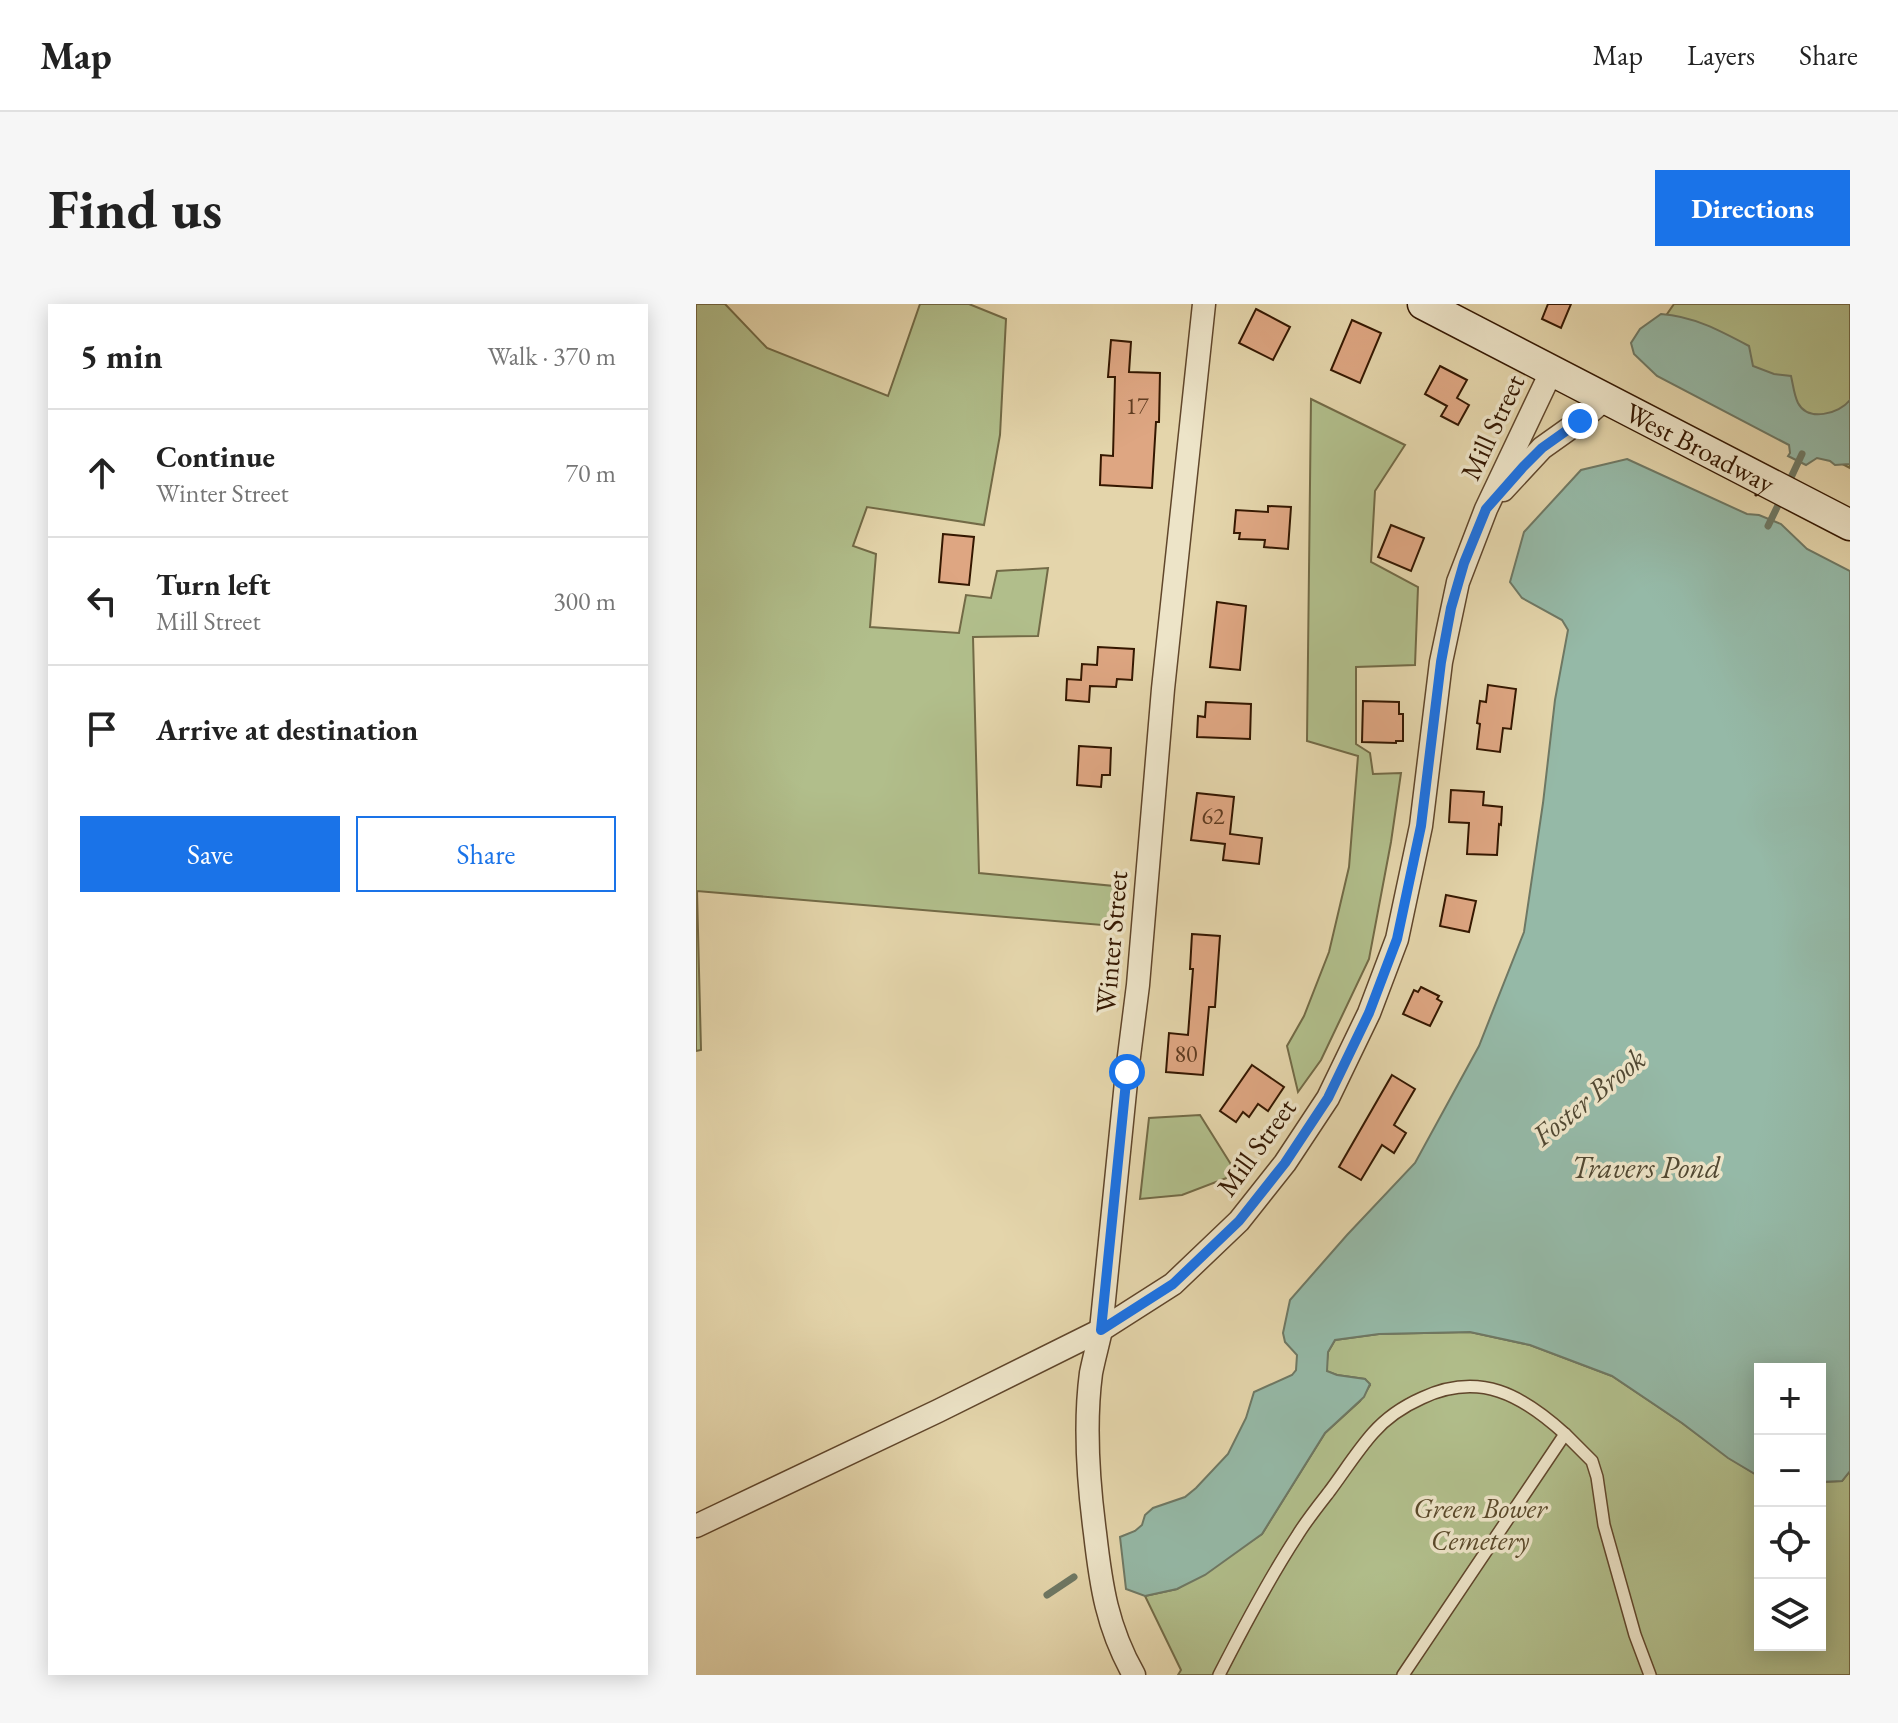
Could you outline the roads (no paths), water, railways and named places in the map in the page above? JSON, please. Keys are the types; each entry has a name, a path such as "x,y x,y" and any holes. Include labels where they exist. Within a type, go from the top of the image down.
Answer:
{"main road":[{"name":"West Broadway","path":"1423,304 1850,525"}],"street":[{"name":"Winter Street","path":"1134,1675 1110,1623 1102,1590 1088,1479 1089,1400 1101,1330 1138,985 1163,689 1204,304"},
{"name":"Mill Street","path":"696,1526 1101,1330 1173,1284 1239,1221 1285,1163 1328,1098 1369,1013 1397,939 1421,826 1441,662 1451,608 1464,563 1486,509 1552,370"},
{"name":"Mill Street","path":"1486,509 1542,448 1606,398"}],"lane":[{"path":"1219,1675 1297,1535 1373,1433 1408,1404 1429,1395 1470,1386 1496,1389 1519,1399 1542,1414 1592,1461 1608,1538 1635,1635 1650,1675"},
{"path":"1403,1675 1565,1434"}],"water":[{"path":"1661,314 1696,321 1749,346 1753,366 1791,376 1798,403 1809,413 1831,412 1850,400 1850,464 1835,465 1817,458 1806,465 1788,456 1789,445 1657,376 1634,354 1631,343 1640,329"},
{"name":"Travers Pond","path":"1627,459 1747,514 1759,515 1781,524 1807,549 1850,571 1850,1471 1842,1481 1826,1482 1826,1363 1754,1363 1754,1473 1612,1376 1530,1345 1470,1332 1379,1334 1335,1340 1328,1352 1327,1371 1365,1379 1370,1384 1364,1397 1325,1433 1262,1534 1205,1575 1177,1589 1145,1596 1126,1589 1120,1537 1142,1525 1145,1515 1153,1508 1185,1497 1196,1488 1228,1454 1246,1418 1254,1392 1292,1375 1296,1370 1297,1355 1285,1342 1283,1333 1290,1300 1415,1163 1479,1046 1524,932 1555,700 1568,630 1562,620 1522,598 1510,582 1524,532 1581,470"}],"waterway":[{"name":"Foster Brook","path":"1787,486 1802,454"},
{"name":"Foster Brook","path":"1768,526 1782,497"},
{"name":"Foster Brook","path":"1047,1595 1074,1577"}],"park label":[{"name":"Green Bower Cemetery","path":"1480,1524"}]}
